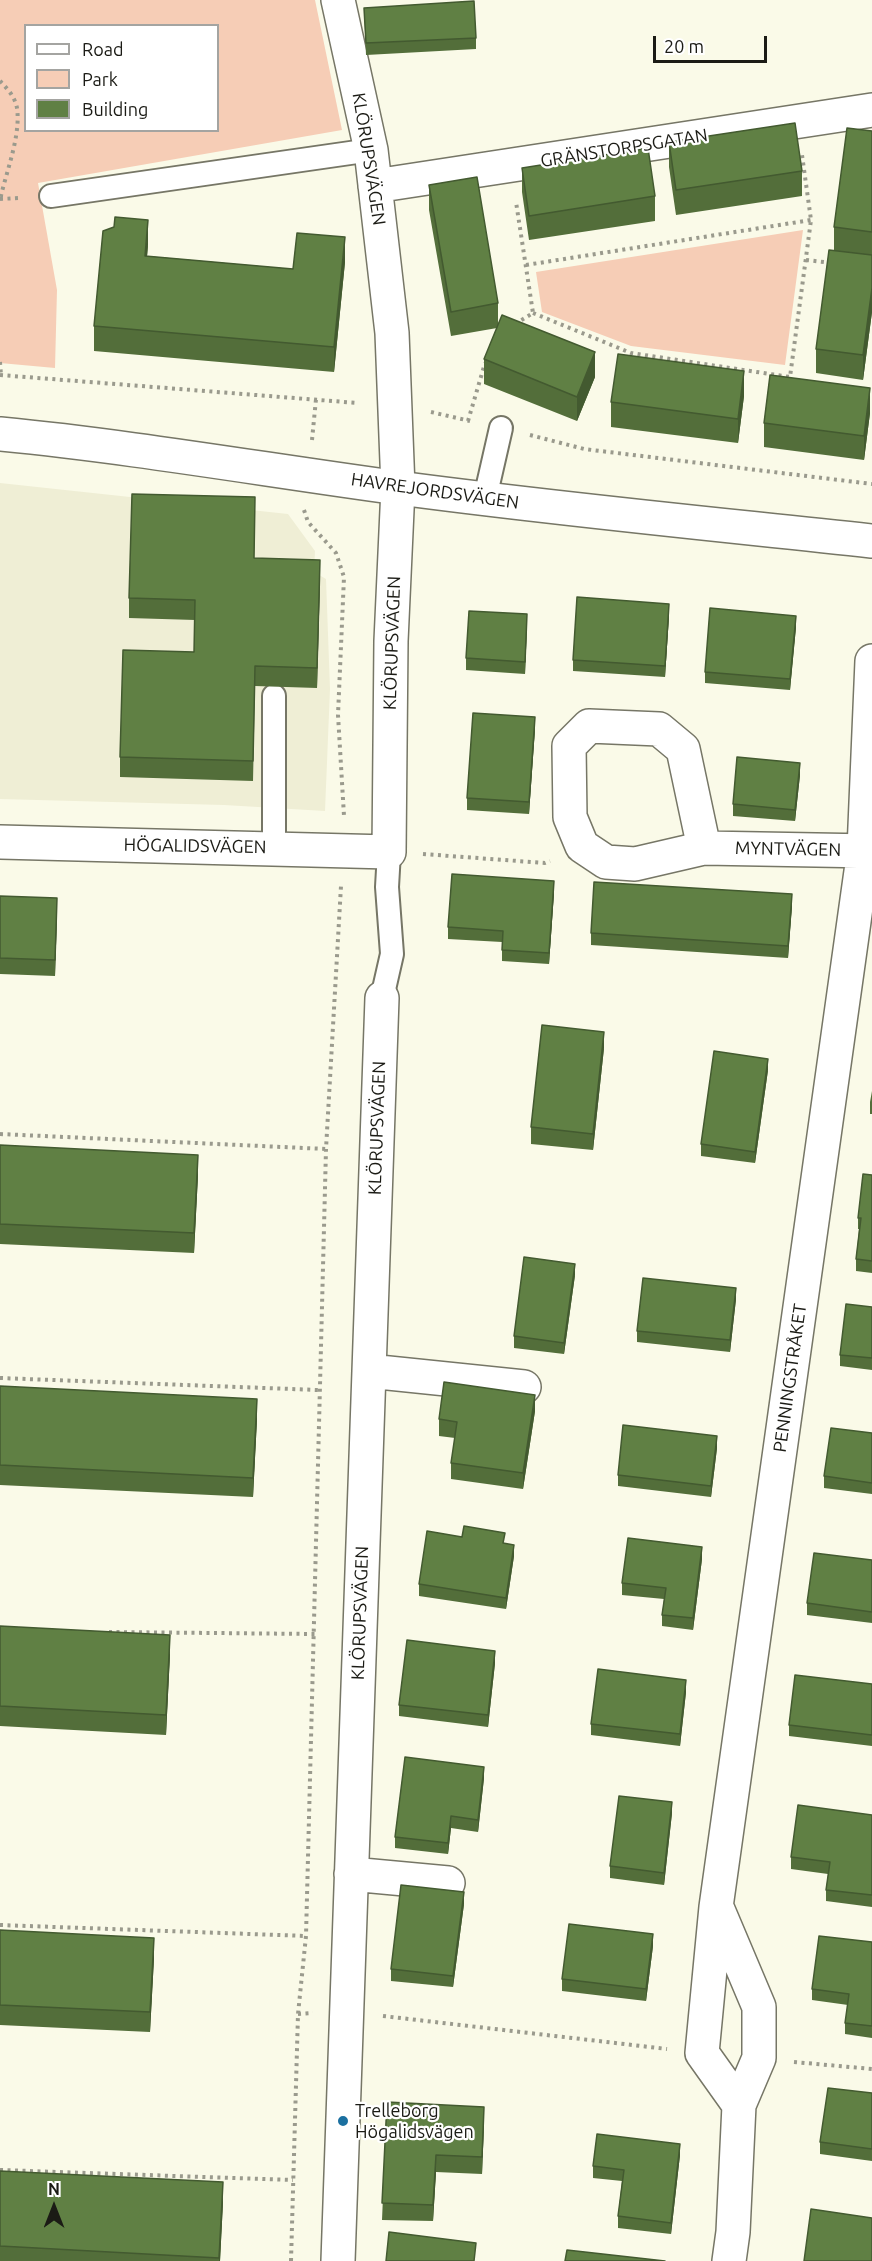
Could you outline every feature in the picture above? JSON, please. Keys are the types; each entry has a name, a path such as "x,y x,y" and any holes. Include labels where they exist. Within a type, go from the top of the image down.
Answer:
{"street":[{"name":"KLÖRUPSVÄGEN","path":"338,0 371,150 392,333 398,488 391,652 389,852"},
{"name":"GRÄNSTORPSGATAN","path":"375,186 872,110"},
{"name":"HAVREJORDSVÄGEN","path":"0,434 94,443 398,488 872,541"},
{"name":"PENNINGSTRÅKET","path":"702,2053 716,1907 868,851 872,661"},
{"path":"582,846 570,818 569,746 589,726 659,729 683,749 704,848"},
{"name":"HÖGALIDSVÄGEN","path":"0,842 274,847 389,852"},
{"name":"MYNTVÄGEN","path":"582,846 606,862 635,864 704,848 868,851"},
{"name":"KLÖRUPSVÄGEN","path":"338,2261 382,998"},
{"path":"369,1371 524,1387"},
{"path":"351,1874 448,1883"},
{"path":"716,1907 759,2007 759,2058 739,2105 734,2232 729,2261"},
{"path":"702,2053 739,2105"}],"lane":[{"path":"51,196 371,150"},
{"path":"485,498 501,428"},
{"path":"274,696 274,847"},
{"name":"KLÖRUPSVÄGEN","path":"382,998 392,954 387,888 389,852"}],"path":[{"path":"0,81 10,92 17,107 15,133 0,200"},
{"path":"533,313 631,353 790,377 811,220 797,122"},
{"path":"510,165 533,313"},
{"path":"526,265 811,220"},
{"path":"806,260 839,264"},
{"path":"513,326 533,313"},
{"path":"468,421 486,359"},
{"path":"0,362 1,375 394,406 584,448 872,484"},
{"path":"291,2261 298,2014 306,1936 315,1634 318,1390 326,1149 344,797 338,715 344,577 336,553 303,513"},
{"path":"389,852 545,863 582,846"},
{"path":"0,1134 326,1149"},
{"path":"0,1378 318,1390"},
{"path":"105,1631 315,1634"},
{"path":"0,1925 306,1936"},
{"path":"298,2014 346,2012 702,2053"},
{"path":"0,2170 293,2180"}],"shaded area":[{"path":"0,483 288,514 315,551 314,572 326,579 330,689 325,811 224,805 0,799"}],"green space":[{"path":"0,0 315,0 342,130 38,183 57,290 55,368 0,363"},
{"path":"803,230 785,365 631,346 542,312 536,272"}],"building":[{"path":"474,1 476,38 366,43 364,8"},
{"path":"795,123 802,171 676,190 669,142"},
{"path":"847,128 872,131 872,232 834,227"},
{"path":"648,148 655,196 529,216 522,168"},
{"path":"477,177 498,303 451,312 429,185"},
{"path":"115,217 148,220 145,256 293,269 297,233 345,237 334,347 94,326 103,231 114,227"},
{"path":"829,250 872,255 872,288 863,355 816,349"},
{"path":"502,315 595,352 577,397 484,359"},
{"path":"618,354 744,371 738,419 611,402"},
{"path":"770,375 870,388 864,436 764,423"},
{"path":"132,494 255,497 254,558 320,560 317,668 255,666 253,761 120,757 123,650 194,652 195,600 129,598"},
{"path":"577,597 669,604 665,666 573,660"},
{"path":"710,608 796,616 790,679 705,672"},
{"path":"469,611 527,614 525,662 466,658"},
{"path":"473,713 535,717 529,802 467,798"},
{"path":"737,757 800,763 795,810 733,804"},
{"path":"452,874 554,881 549,953 502,950 503,931 448,927"},
{"path":"594,882 792,894 788,946 591,933"},
{"path":"0,896 57,898 55,960 0,958"},
{"path":"542,1025 604,1032 593,1134 531,1127"},
{"path":"714,1051 768,1059 755,1152 701,1144"},
{"path":"0,1145 198,1155 194,1233 0,1224"},
{"path":"863,1174 872,1175 872,1261 856,1259"},
{"path":"524,1257 575,1264 564,1343 514,1336"},
{"path":"643,1278 736,1288 730,1340 637,1331"},
{"path":"846,1304 872,1307 872,1358 840,1355"},
{"path":"444,1382 535,1395 523,1473 451,1463 457,1422 439,1419"},
{"path":"0,1386 257,1399 253,1478 0,1465"},
{"path":"623,1425 717,1436 711,1486 618,1475"},
{"path":"831,1428 872,1433 872,1483 824,1476"},
{"path":"464,1526 505,1533 503,1543 514,1545 506,1598 419,1584 427,1531 462,1537"},
{"path":"628,1538 702,1547 693,1618 662,1615 666,1588 622,1583"},
{"path":"814,1553 872,1560 872,1612 807,1603"},
{"path":"0,1626 170,1635 166,1715 0,1706"},
{"path":"407,1640 495,1651 488,1715 399,1705"},
{"path":"598,1669 686,1680 680,1734 591,1724"},
{"path":"795,1675 872,1684 872,1735 789,1725"},
{"path":"405,1757 484,1767 478,1820 451,1816 448,1843 395,1837"},
{"path":"619,1796 672,1802 664,1873 610,1866"},
{"path":"798,1805 872,1815 872,1895 826,1890 830,1862 791,1857"},
{"path":"401,1885 464,1892 453,1976 391,1969"},
{"path":"569,1924 653,1934 646,1989 562,1979"},
{"path":"0,1930 154,1938 150,2012 0,2005"},
{"path":"819,1936 872,1942 872,2026 845,2023 849,1994 812,1989"},
{"path":"828,2088 872,2093 872,2149 820,2142"},
{"path":"387,2102 484,2107 482,2157 436,2155 433,2205 382,2203"},
{"path":"597,2134 680,2144 671,2223 618,2216 624,2170 593,2166"},
{"path":"0,2171 223,2182 219,2258 0,2246"},
{"path":"811,2209 872,2218 872,2261 804,2261"},
{"path":"389,2232 476,2243 474,2261 386,2261"},
{"path":"567,2250 665,2261 565,2261"}],"place":[{"name":"Trelleborg Högalidsvägen","path":"343,2121"}]}
